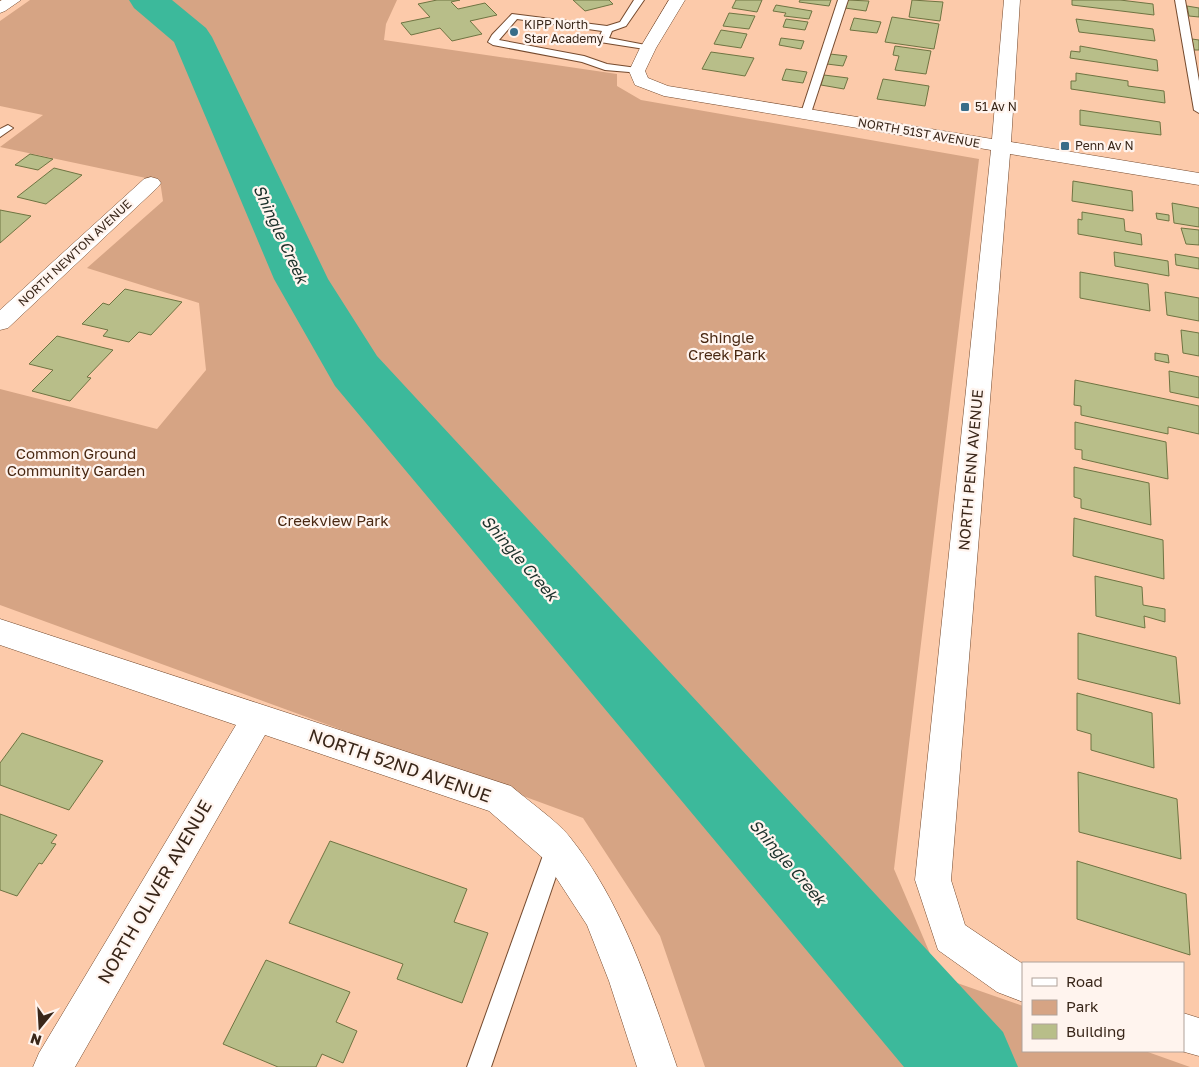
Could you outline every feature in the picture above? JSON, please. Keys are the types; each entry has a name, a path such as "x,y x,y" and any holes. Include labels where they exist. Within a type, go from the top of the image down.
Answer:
{"street":[{"path":"0,8 13,0"},
{"path":"639,76 648,48 677,0"},
{"name":"NORTH PENN AVENUE","path":"1012,0 1001,147 933,880 951,937 1010,979 1022,983"},
{"name":"NORTH 51ST AVENUE","path":"639,76 664,91 1199,179"},
{"name":"NORTH NEWTON AVENUE","path":"0,323 151,183"},
{"name":"NORTH 52ND AVENUE","path":"0,632 498,798 556,847 600,913 628,981 658,1067"},
{"name":"NORTH OLIVER AVENUE","path":"53,1067 258,718"},
{"path":"1184,1032 1199,1037"}],"lane":[{"path":"640,0 623,24 608,29 515,16 495,37 494,42 594,49 648,48"},
{"path":"806,113 843,0"},
{"path":"1180,0 1199,110"},
{"path":"594,49 608,29"},
{"path":"594,49 605,68 639,76"},
{"path":"479,1067 556,847"}],"green space":[{"path":"30,0 397,0 386,24 384,40 617,74 617,86 641,100 979,159 894,869 940,977 1022,1006 1022,1052 1148,1052 1190,1067 705,1067 660,936 583,818 0,605 0,389 157,429 206,370 199,303 87,268 163,201 160,181 0,147 43,115 0,106 0,21"}],"building":[{"path":"437,0 460,0 451,2 458,9 485,3 497,15 470,21 482,34 452,41 440,28 411,35 401,23 430,17 418,4"},
{"path":"573,0 609,0 613,4 585,11"},
{"path":"736,0 762,0 757,12 732,8"},
{"path":"800,0 831,0 829,6 799,2"},
{"path":"847,0 869,1 866,11 845,8"},
{"path":"912,0 943,2 940,21 909,17"},
{"path":"1072,0 1120,0 1153,4 1154,15 1072,5"},
{"path":"776,5 812,11 809,19 784,16 786,13 773,11"},
{"path":"1187,6 1199,8 1199,17 1189,16"},
{"path":"729,13 755,16 749,29 723,26"},
{"path":"892,17 939,24 934,49 885,42"},
{"path":"854,18 881,22 877,33 850,30"},
{"path":"786,19 808,22 805,30 783,27"},
{"path":"1076,19 1153,29 1155,41 1079,32"},
{"path":"721,30 747,34 741,48 714,44"},
{"path":"781,38 804,41 801,49 779,45"},
{"path":"1192,39 1199,40 1199,50 1194,50"},
{"path":"895,46 931,51 926,74 895,70 899,56 893,55"},
{"path":"1080,46 1157,60 1158,71 1070,58 1071,51 1080,52"},
{"path":"711,52 754,58 745,76 702,69"},
{"path":"830,54 847,56 843,66 827,64"},
{"path":"786,69 807,72 803,83 782,80"},
{"path":"1076,73 1128,81 1128,86 1164,91 1165,103 1071,89 1071,81 1076,81"},
{"path":"824,75 848,78 844,89 821,85"},
{"path":"883,79 929,86 925,106 877,99"},
{"path":"1080,110 1160,122 1161,135 1080,125"},
{"path":"30,154 53,159 38,170 15,165"},
{"path":"54,168 82,175 46,204 17,197"},
{"path":"1073,181 1132,191 1133,211 1072,201"},
{"path":"1172,203 1199,208 1199,227 1174,223"},
{"path":"0,210 31,216 0,243"},
{"path":"1082,212 1124,219 1125,231 1141,234 1142,245 1078,234 1078,219 1082,220"},
{"path":"1156,213 1169,215 1169,221 1157,219"},
{"path":"1181,228 1199,230 1199,245 1186,244"},
{"path":"1114,252 1168,261 1169,276 1115,266"},
{"path":"1175,254 1199,258 1199,269 1176,265"},
{"path":"1080,272 1148,284 1150,311 1080,298"},
{"path":"125,289 182,302 151,335 139,332 129,342 103,336 108,330 82,324 103,303 109,305"},
{"path":"1165,292 1199,298 1199,321 1167,315"},
{"path":"1181,330 1199,333 1199,356 1183,353"},
{"path":"57,336 113,350 87,377 91,378 70,401 32,391 53,370 29,364"},
{"path":"1155,353 1168,355 1169,363 1155,360"},
{"path":"1169,371 1199,377 1199,398 1170,392"},
{"path":"1075,380 1199,406 1199,434 1168,427 1168,434 1081,415 1081,406 1074,405"},
{"path":"1075,422 1166,442 1168,479 1082,459 1082,450 1075,449"},
{"path":"1074,467 1149,483 1151,525 1081,508 1081,499 1074,497"},
{"path":"1074,518 1163,540 1164,579 1073,556"},
{"path":"1095,576 1142,587 1143,605 1165,609 1165,622 1144,616 1145,628 1096,616"},
{"path":"1078,633 1176,657 1180,704 1078,679"},
{"path":"1077,693 1152,713 1154,768 1091,750 1091,734 1077,730"},
{"path":"22,733 103,761 69,810 0,785 0,763"},
{"path":"1078,772 1177,799 1181,859 1079,832"},
{"path":"0,814 57,835 51,843 56,844 42,864 39,863 17,896 0,890"},
{"path":"330,841 467,889 454,922 488,933 462,1003 397,979 403,964 289,923"},
{"path":"1077,861 1186,894 1190,955 1077,919"},
{"path":"266,960 350,992 336,1022 357,1031 343,1063 322,1054 316,1067 278,1067 223,1044"}],"waterway":[{"name":"Shingle Creek","path":"148,0 192,37 301,279 356,371 968,1067"}],"place":[{"name":"KIPP North Star Academy","path":"514,32"},
{"name":"51 Av N","path":"965,107"},
{"name":"Penn Av N","path":"1065,146"}],"park label":[{"name":"Shingle Creek Park","path":"727,346"},
{"name":"Common Ground Community Garden","path":"76,462"},
{"name":"Creekview Park","path":"333,521"}]}
